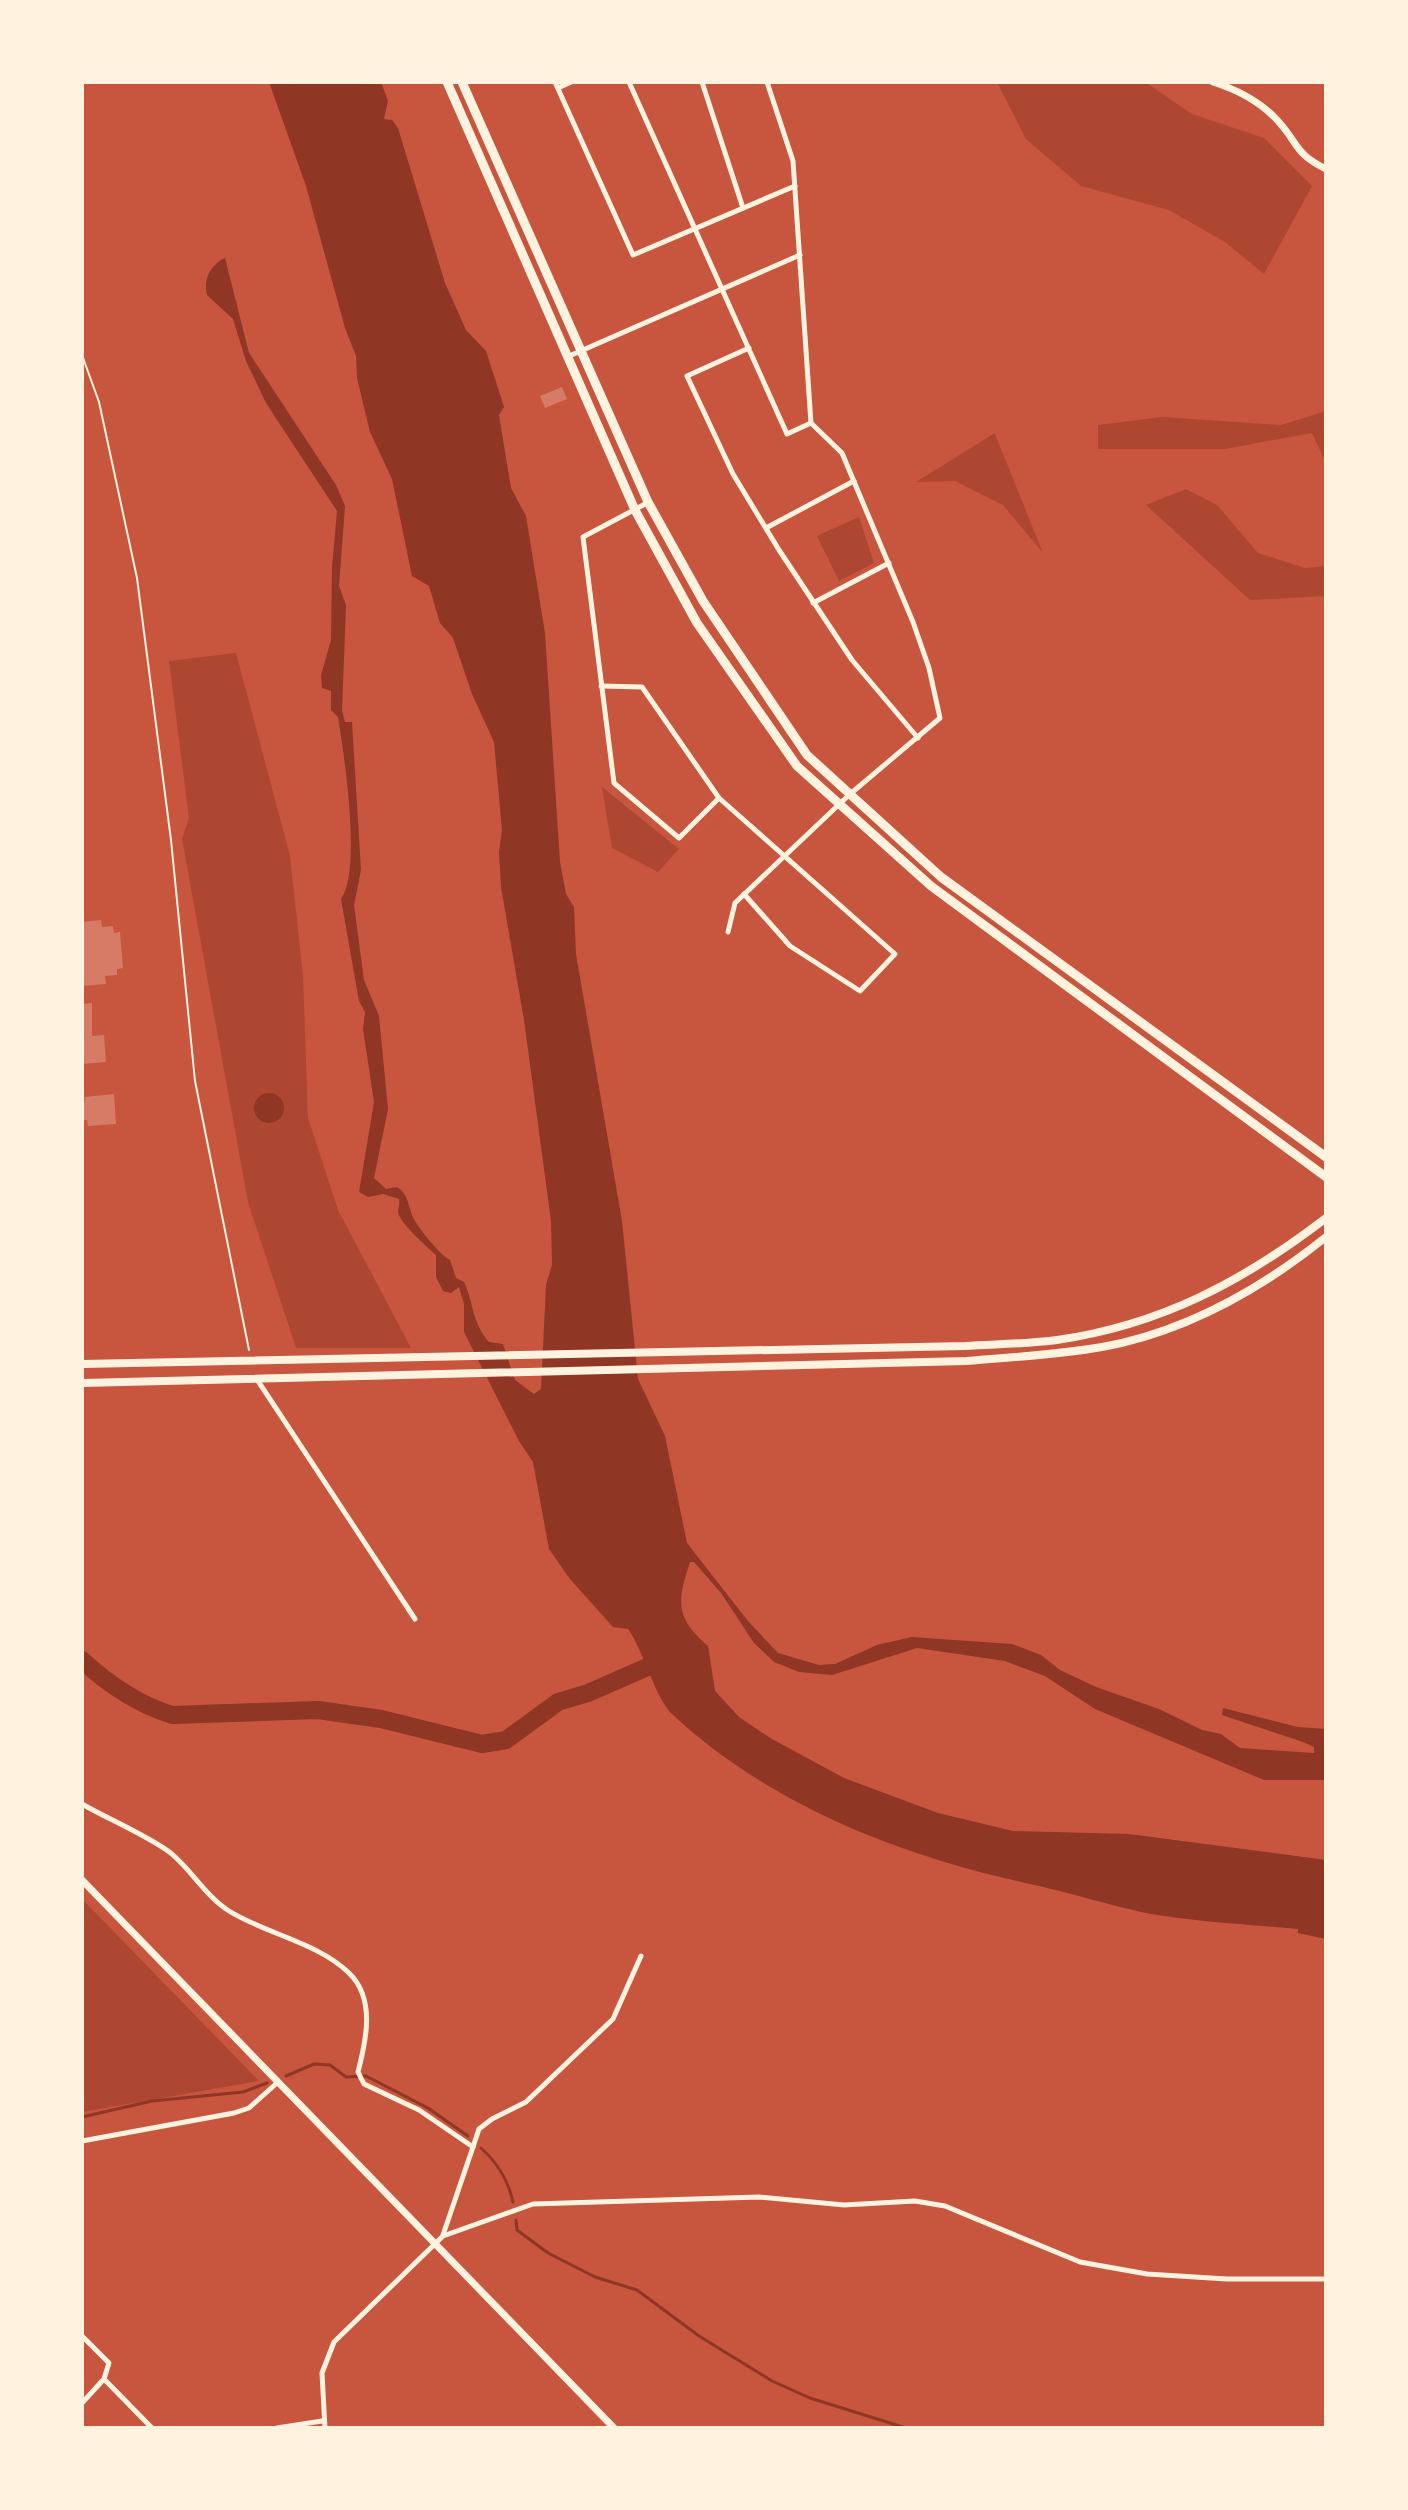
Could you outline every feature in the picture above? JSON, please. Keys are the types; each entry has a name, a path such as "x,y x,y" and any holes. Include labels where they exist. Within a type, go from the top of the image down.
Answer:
{"highway":[{"path":"447,82 635,510 697,623 797,766 838,806 931,886 1326,1177"},
{"path":"462,82 648,502 703,601 807,755 941,877 1326,1157"}],"main road":[{"path":"82,1364 965,1346 1056,1340 1132,1322 1204,1297 1267,1262 1326,1218"},
{"path":"82,1383 967,1361 1060,1353 1105,1346 1198,1317 1292,1264 1326,1237"}],"street":[{"path":"571,82 557,85 633,255 795,186"},
{"path":"629,82 787,434 811,423"},
{"path":"702,82 743,208"},
{"path":"728,932 735,903 849,795 940,718 929,668 842,453 811,423 793,161 767,82"},
{"path":"1213,82 1236,90 1265,108 1304,158 1326,169"},
{"path":"567,357 800,255"},
{"path":"749,348 687,376 733,474 813,603 852,660 918,738"},
{"path":"766,528 854,481"},
{"path":"648,502 583,537 614,783 679,838 719,798"},
{"path":"813,603 889,563"},
{"path":"601,686 642,687 719,798 895,954 860,991 790,946 744,894"},
{"path":"255,1377 415,1619"},
{"path":"82,1804 169,1851 192,1879 226,1909 317,1952 349,1973 364,2005 368,2032 358,2072 364,2084 419,2110 473,2147"},
{"path":"82,1880 614,2428"},
{"path":"443,2236 479,2129 526,2102 613,2019 641,1956"},
{"path":"82,2141 234,2113 249,2108 278,2082"},
{"path":"277,2428 323,2425 322,2373 334,2342 443,2236 533,2204 759,2197 844,2205 915,2201 945,2206 1080,2262 1147,2274 1227,2279 1326,2279"},
{"path":"82,2336 109,2363 104,2379 82,2402"},
{"path":"104,2379 152,2428"}],"path":[{"path":"82,355 99,402 137,578 171,840 195,1081 251,1362"}],"shaded area":[{"path":"269,82 381,82 388,101 384,119 392,120 398,128 445,283 466,330 486,351 504,407 499,415 511,488 526,516 545,633 560,862 566,894 574,907 576,954 622,1221 638,1379 665,1436 687,1543 748,1621 778,1653 819,1665 835,1664 877,1645 912,1637 1012,1644 1041,1655 1060,1670 1096,1687 1159,1709 1202,1730 1221,1734 1240,1748 1314,1753 1314,1747 1303,1742 1222,1715 1223,1708 1298,1727 1326,1729 1326,1780 1264,1780 1095,1709 1045,1676 1005,1661 917,1648 832,1675 799,1672 774,1662 754,1643 721,1593 694,1562 690,1562 681,1599 682,1608 689,1626 708,1646 715,1691 739,1717 772,1739 844,1778 938,1813 1013,1831 1129,1834 1326,1860 1326,1939 1298,1933 1298,1929 1141,1912 986,1873 889,1843 796,1802 711,1747 672,1714 660,1697 628,1629 613,1627 570,1579 549,1549 533,1462 519,1441 464,1332 464,1304 459,1287 451,1293 443,1291 436,1277 436,1255 403,1222 398,1212 399,1199 383,1194 368,1197 359,1192 374,1102 363,1029 365,1012 359,1001 341,899 347,884 351,838 344,757 338,717 331,710 331,691 322,688 321,675 331,640 337,511 266,403 246,361 233,319 207,295 209,274 225,258 249,353 336,485 345,506 339,586 346,605 342,711 345,722 352,722 361,870 354,905 364,980 379,1016 388,1109 374,1178 386,1189 397,1187 403,1193 418,1226 450,1260 456,1278 464,1282 483,1335 489,1342 503,1344 515,1380 534,1394 541,1389 546,1285 552,1265 551,1221 524,1020 501,887 499,852 502,830 494,742 472,694 453,638 440,623 429,586 412,576 392,479 370,432 357,378 356,356 345,328 306,186"},
{"path":"997,82 1145,82 1192,114 1264,138 1312,186 1264,274 1225,242 1169,210 1081,186 1026,139"},
{"path":"1326,411 1326,463 1312,433 1225,449 1098,449 1098,425 1162,417 1281,425"},
{"path":"995,433 1043,553 1003,505 955,481 916,482"},
{"path":"1186,489 1217,505 1258,553 1305,568 1326,566 1326,596 1250,600 1146,505"},
{"path":"859,517 874,563 839,581 817,536"},
{"path":"236,653 290,856 303,976 308,1118 338,1210 411,1348 296,1348 248,1202 182,839 189,818 169,661"},
{"path":"602,787 679,849 658,872 612,848"},
{"path":"269,1093 280,1097 284,1108 280,1119 269,1123 258,1119 254,1108 258,1097"},
{"path":"82,1898 85,1902 259,2081 82,2112"}],"building":[{"path":"562,387 567,399 545,408 540,396"},
{"path":"101,920 102,927 113,926 114,933 120,932 123,968 117,969 117,975 105,976 106,984 82,986 82,922"},
{"path":"92,1003 92,1036 104,1035 106,1062 82,1064 82,1004"},
{"path":"114,1094 116,1124 88,1126 87,1120 82,1120 85,1097"}],"waterway":[{"path":"82,1660 124,1693 172,1715 318,1710 381,1719 482,1744 506,1740 558,1702 588,1693 652,1665 667,1663"},
{"path":"286,2076 314,2064 330,2065 346,2077 366,2076 428,2108 468,2136"},
{"path":"82,2117 152,2101 243,2092 267,2083"},
{"path":"481,2148 502,2172 513,2202"},
{"path":"516,2220 517,2230 548,2253 595,2277 637,2290 699,2336 772,2381 810,2398 906,2428"}]}
